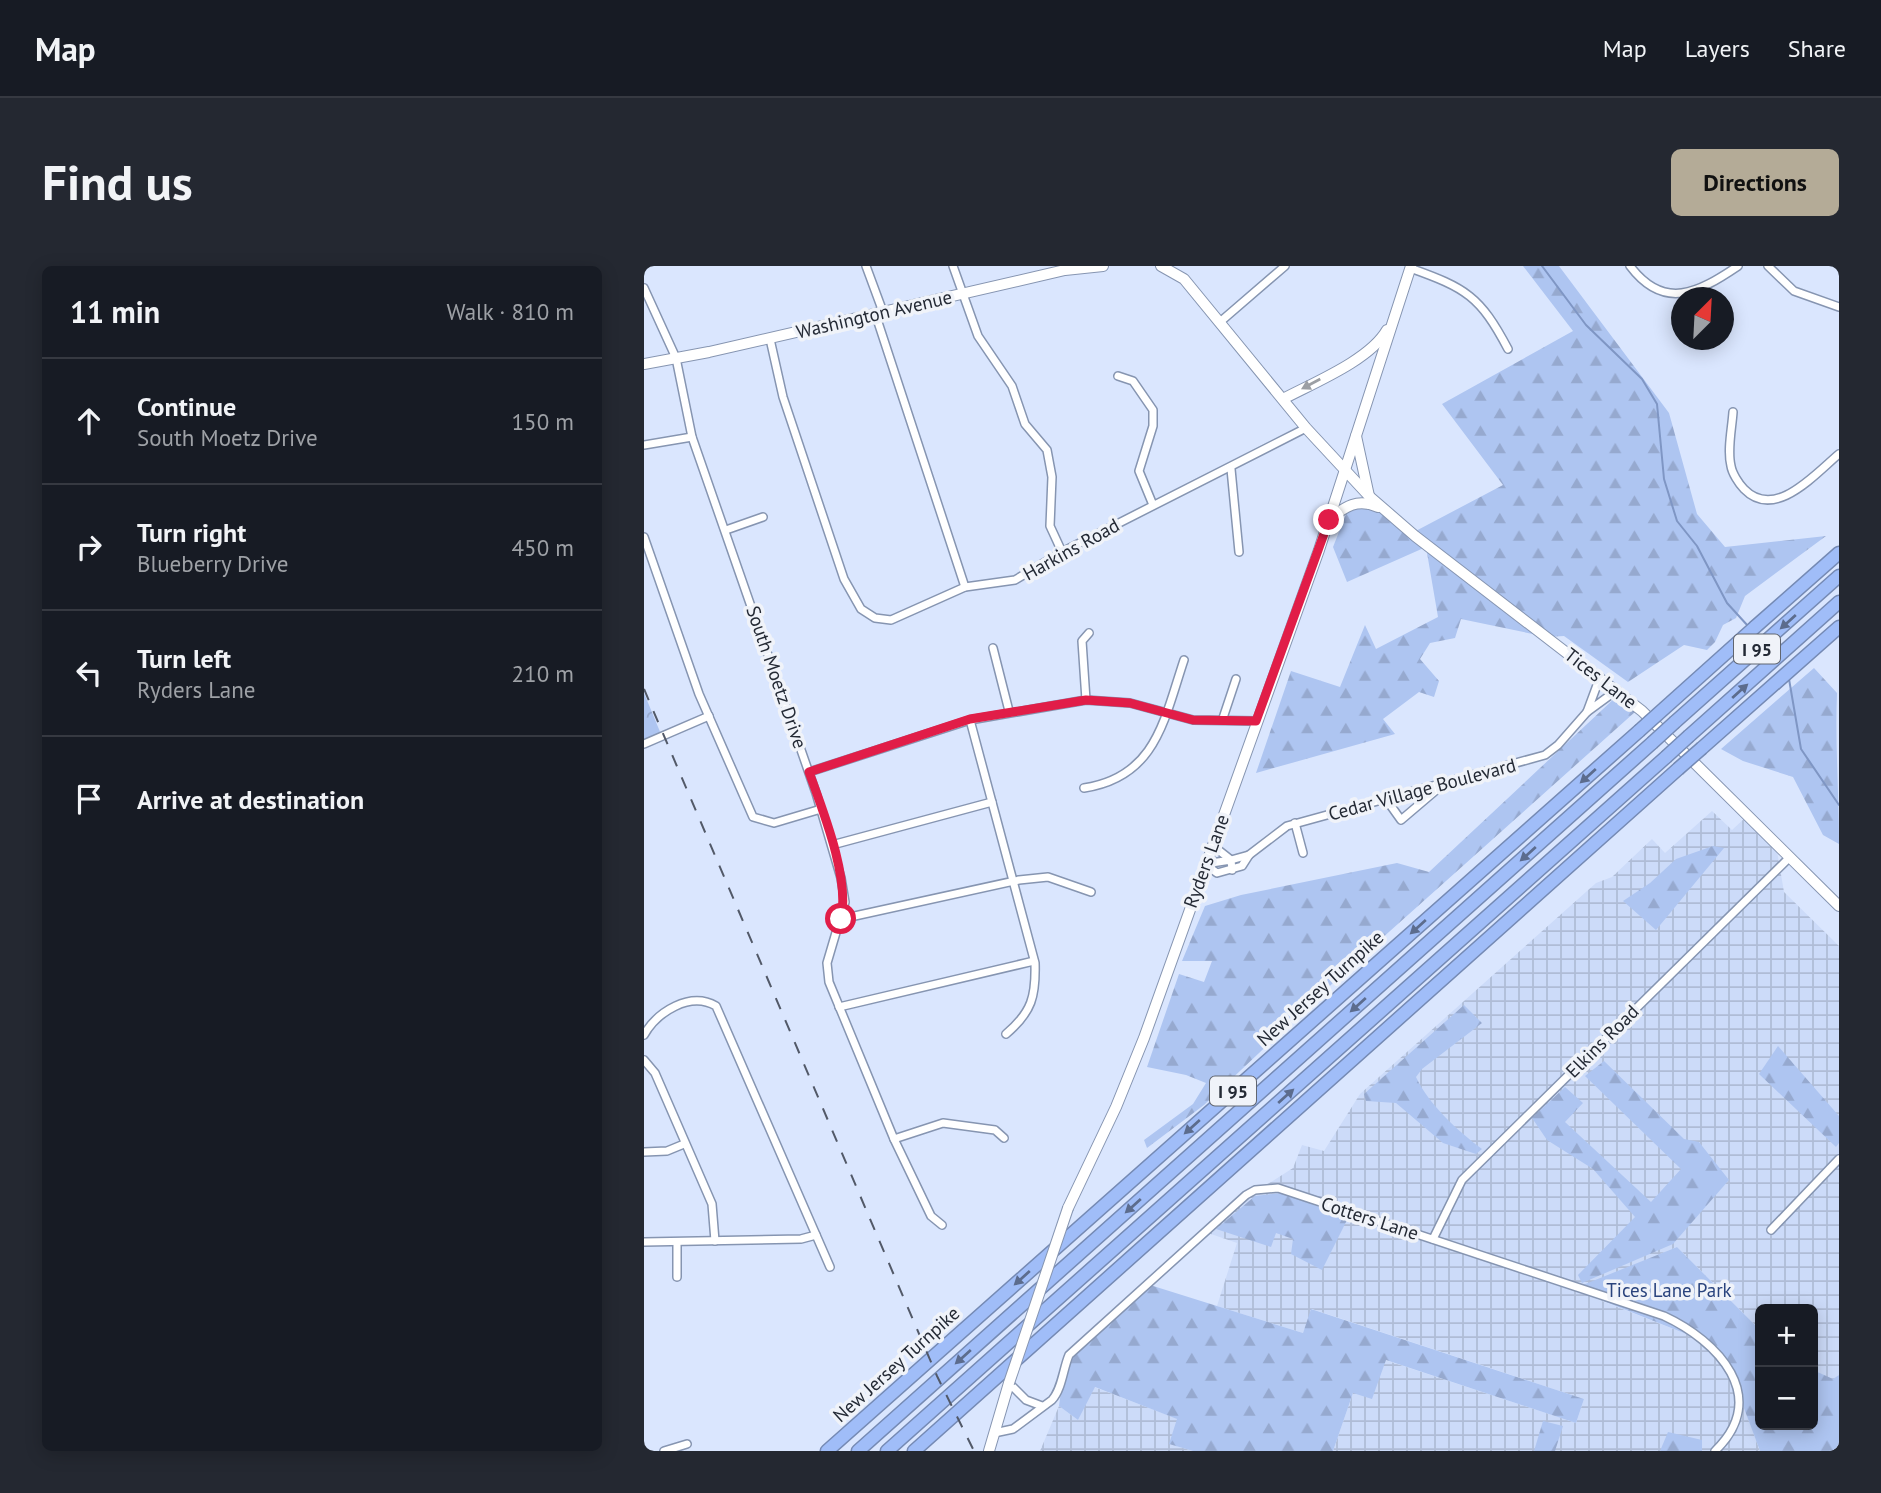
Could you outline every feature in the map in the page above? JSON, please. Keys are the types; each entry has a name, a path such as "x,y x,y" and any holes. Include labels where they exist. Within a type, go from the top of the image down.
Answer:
{"highway":[{"name":"New Jersey Turnpike","path":"827,1451 1839,552"},
{"name":"New Jersey Turnpike","path":"858,1451 1839,576"},
{"name":"I 95","path":"887,1451 1839,602"},
{"name":"I 95","path":"914,1451 1839,627"}],"main road":[{"name":"Washington Avenue","path":"644,364 769,339 1065,270 1103,266"},
{"path":"1161,266 1184,279 1306,428 1345,471"},
{"name":"Ryders Lane","path":"989,1451 1068,1208 1128,1080 1329,520 1411,267"},
{"path":"1283,399 1340,369 1384,335 1393,321"},
{"path":"1355,435 1370,496"},
{"name":"Tices Lane","path":"1345,471 1384,510 1617,690 1839,906"},
{"path":"1329,520 1342,509 1356,503 1371,504 1384,510"}],"street":[{"path":"866,266 965,587"},
{"path":"953,266 960,293 978,336 1012,386 1026,424 1047,450 1052,477 1050,526 1062,552"},
{"path":"1220,322 1285,266"},
{"path":"1630,266 1645,285 1662,292 1682,293 1705,288 1738,266"},
{"path":"1768,266 1794,290 1839,307"},
{"path":"1411,267 1457,284 1489,312 1508,349"},
{"name":"South Moetz Drive","path":"644,288 676,358 692,437 832,845 845,902 827,964 829,982 894,1139 931,1216 942,1225"},
{"name":"Harkins Road","path":"769,339 783,397 844,579 861,609 875,618 891,620 965,587 1014,580 1062,552 1231,469 1306,428"},
{"path":"1118,376 1133,381 1141,388 1153,410 1153,426 1139,471 1153,505"},
{"path":"1733,412 1731,466 1740,485 1749,495 1765,500 1780,499 1793,493 1839,454"},
{"path":"644,445 692,437"},
{"path":"1231,469 1239,552"},
{"path":"726,530 763,517"},
{"path":"644,537 709,716 753,817 774,823 821,809"},
{"path":"1086,700 1082,641 1089,633"},
{"path":"993,648 1009,711"},
{"path":"1084,788 1109,784 1144,759 1155,743 1184,660"},
{"name":"Cedar Village Boulevard","path":"1587,712 1600,677"},
{"path":"1223,718 1236,679"},
{"name":"Cedar Village Boulevard","path":"1232,870 1242,866 1249,855 1280,830 1295,823 1545,755 1558,745 1587,712 1617,690"},
{"path":"809,772 970,719 1086,700 1118,701 1193,720 1223,718 1256,721"},
{"path":"644,744 709,716"},
{"path":"970,719 1034,961 1036,992 1022,1020 1006,1034"},
{"path":"1386,799 1401,820 1443,783"},
{"path":"832,845 992,802"},
{"path":"1295,823 1303,853"},
{"path":"1205,864 1217,873 1232,870 1231,860 1212,845"},
{"name":"Cedar Village Boulevard","path":"1205,864 1249,855"},
{"name":"Elkins Road","path":"1433,1239 1447,1205 1462,1180 1790,857"},
{"path":"841,919 1013,881 1048,877 1091,892"},
{"path":"839,1007 1034,961"},
{"path":"644,1035 654,1018 676,1006 703,1001 716,1006 830,1267"},
{"path":"644,1060 655,1073 712,1204 715,1241"},
{"path":"894,1139 943,1122 995,1130 1004,1138"},
{"path":"644,1152 667,1151 684,1144"},
{"path":"1771,1230 1839,1159"},
{"name":"Cotters Lane","path":"994,1433 1013,1429 1057,1394 1069,1355 1255,1190 1278,1188 1664,1316 1709,1343 1728,1368 1740,1410 1736,1425 1715,1451"},
{"path":"644,1242 801,1239 816,1235"},
{"path":"677,1242 677,1277"},
{"path":"1009,1383 1026,1400 1042,1406"},
{"path":"664,1451 687,1444"}],"shaded area":[{"path":"1712,811 1732,830 1747,816 1776,845 1784,892 1839,946 1839,1375 1833,1380 1818,1372 1818,1304 1755,1304 1755,1325 1677,1247 1574,1290 1704,1341 1736,1387 1760,1451 1333,1451 1353,1393 1385,1360 1576,1423 1584,1399 1312,1309 1303,1333 1217,1306 1237,1243 1208,1233 1249,1196 1293,1168 1302,1145 1324,1151 1360,1094 1596,883 1612,877 1652,839 1665,853"},
{"path":"1094,1387 1178,1419 1170,1444 1193,1451 1040,1451 1059,1406 1078,1420"}],"green space":[{"path":"1523,266 1559,266 1669,413 1697,514 1725,547 1826,536 1745,596 1736,618 1723,625 1715,642 1707,650 1684,645 1628,682 1564,636 1547,637 1461,619 1455,638 1430,643 1420,659 1439,681 1434,697 1419,692 1383,719 1395,734 1256,773 1291,671 1340,687 1365,625 1376,649 1438,617 1426,547 1347,582 1333,547 1348,509 1377,506 1410,534 1503,485 1442,404 1573,331"},
{"path":"1814,668 1837,693 1839,844 1823,835 1793,777 1743,761 1721,749"},
{"path":"644,693 663,739 644,747"},
{"path":"1618,695 1635,712 1352,965 1204,1105 1147,1148 1144,1140 1193,1104 1206,1083 1186,1075 1147,1067 1179,974 1204,982 1212,961 1182,961 1205,906 1241,895 1397,863 1429,872"},
{"path":"1713,846 1724,848 1656,930 1623,901 1650,883 1676,859"},
{"path":"1464,1005 1482,1023 1422,1069 1416,1077 1428,1098 1445,1117 1482,1149 1476,1154 1443,1143 1396,1103 1366,1101 1364,1094"},
{"path":"1778,1046 1839,1116 1839,1143 1836,1147 1759,1074"},
{"path":"1604,1061 1684,1139 1699,1142 1729,1180 1673,1244 1582,1283 1578,1275 1635,1217 1593,1169 1547,1140 1532,1118 1565,1087 1583,1103 1565,1122 1651,1202 1681,1169 1585,1076"},
{"path":"1282,1193 1348,1218 1322,1270 1291,1254 1293,1239 1276,1233 1271,1247 1216,1229 1255,1196"},
{"name":"Tices Lane Park","path":"1677,1247 1755,1325 1755,1430 1818,1430 1818,1372 1833,1379 1839,1375 1839,1451 1760,1451 1736,1387 1704,1341 1573,1289"},
{"path":"1150,1285 1303,1333 1311,1309 1584,1399 1576,1423 1386,1360 1372,1399 1353,1393 1333,1451 1193,1451 1169,1444 1177,1419 1095,1387 1078,1420 1059,1406 1065,1361"},
{"path":"1543,1421 1563,1426 1555,1451 1534,1451"},
{"path":"1668,1432 1702,1440 1702,1451 1660,1451"}],"waterway":[{"path":"1542,266 1586,325 1642,379 1657,404 1664,479 1677,521 1697,546 1727,603 1748,626"},
{"path":"1789,679 1801,749 1839,805"}],"railway":[{"path":"644,689 937,1376 974,1451"}],"route":[{"path":"841,919 845,902 841,878 809,772 970,719 1086,700 1107,699 1130,703 1193,720 1223,718 1256,721 1329,520"}]}
